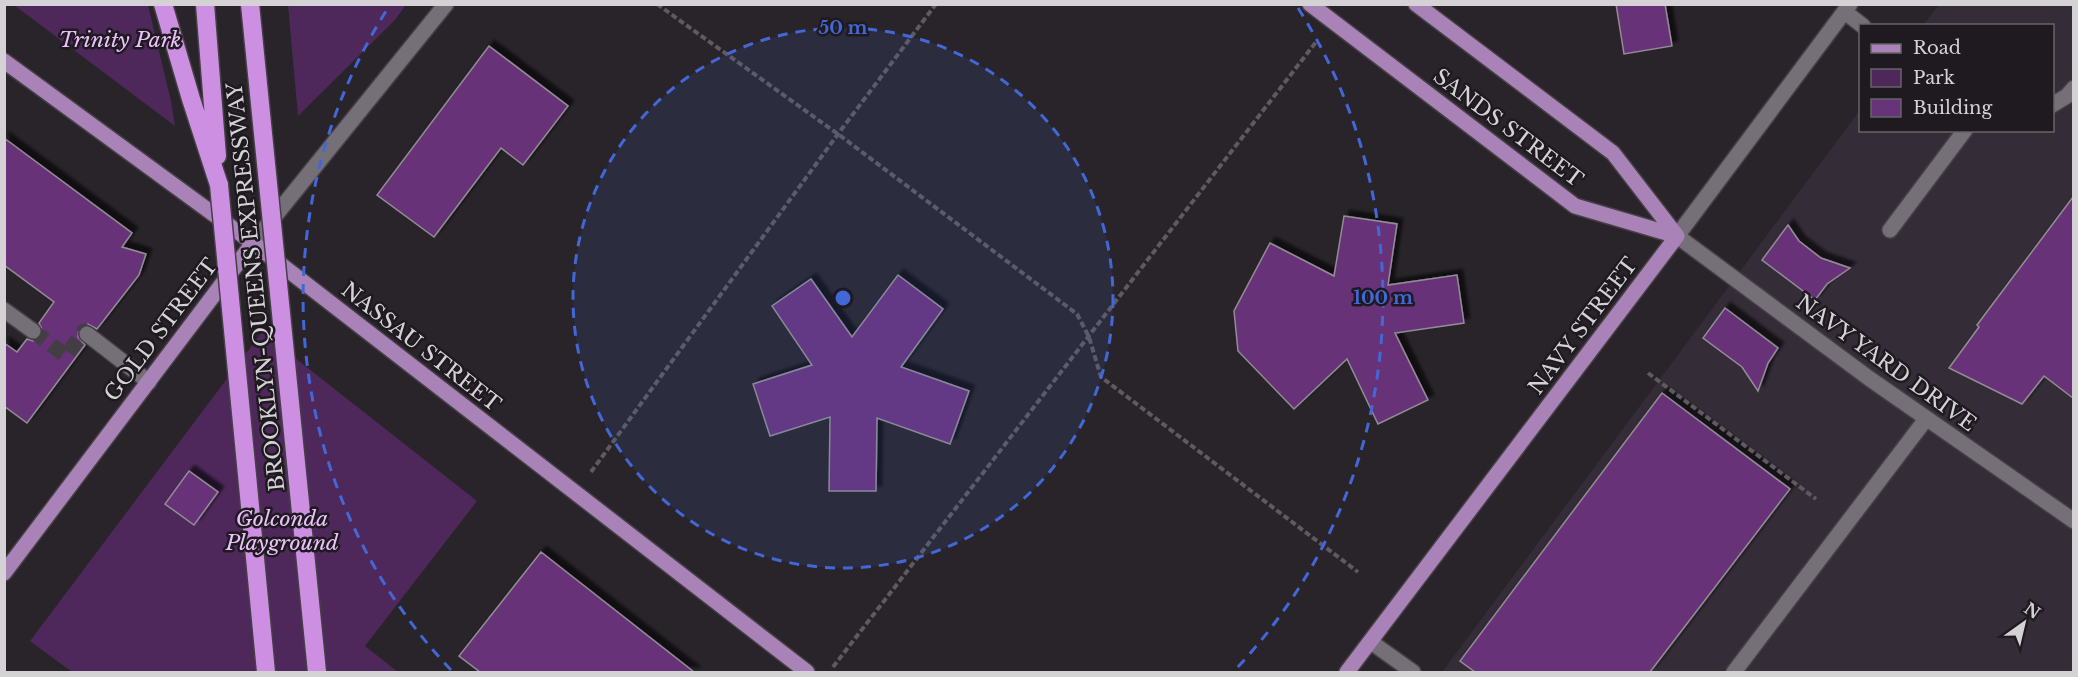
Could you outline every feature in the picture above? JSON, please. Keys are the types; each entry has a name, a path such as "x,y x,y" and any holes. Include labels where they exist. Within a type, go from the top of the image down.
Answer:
{"highway":[{"name":"BROOKLYN-QUEENS EXPRESSWAY","path":"250,4 317,672"},
{"name":"BROOKLYN-QUEENS EXPRESSWAY","path":"205,5 219,185 266,672"},
{"path":"164,7 190,99 219,185"}],"main road":[{"name":"SANDS STREET","path":"1310,4 1575,206 1677,236"},
{"name":"SANDS STREET","path":"1416,4 1613,153 1677,236"},
{"name":"NASSAU STREET","path":"4,61 253,243 807,672"},
{"name":"NAVY STREET","path":"1347,672 1677,236"},
{"name":"GOLD STREET","path":"4,573 253,243"}],"street":[{"name":"GOLD STREET","path":"253,243 446,4"},
{"name":"NAVY STREET","path":"1677,236 1848,8"},
{"path":"1848,8 1861,24"},
{"path":"2054,104 2067,96 2073,88"},
{"path":"1890,230 1964,132"},
{"name":"NAVY YARD DRIVE","path":"1677,236 1926,419 2073,521"},
{"path":"4,309 33,331"},
{"path":"87,334 149,382"},
{"path":"1734,672 1926,419"},
{"path":"1371,642 1413,672"}],"path":[{"path":"657,4 838,134 1077,314 1089,337 1101,377 1358,572"},
{"path":"576,493 838,134 936,4"},
{"path":"829,672 1332,21"},
{"path":"1648,374 1816,499"}],"shaded area":[{"path":"1939,5 2073,5 2073,672 1442,672 1859,111 1859,132 2054,132 2054,24 1924,24"}],"green space":[{"path":"288,4 406,5 394,21 298,116"},
{"name":"Trinity Park","path":"14,5 148,5 175,126"},
{"name":"Golconda Playground","path":"262,332 477,501 365,646 398,672 72,672 30,641"}],"building":[{"path":"1616,4 1665,4 1672,46 1624,54"},
{"path":"489,46 568,106 523,165 501,148 434,237 377,195"},
{"path":"4,138 132,233 122,247 146,254 139,275 97,329 88,324 79,329 78,337 85,345 27,423 4,406 4,343 17,352 27,339 37,340 43,331 39,323 54,302 4,265"},
{"path":"2073,197 2073,398 2044,376 2022,404 1949,368 1979,327 1977,325"},
{"path":"1344,216 1397,224 1388,285 1457,275 1464,323 1395,333 1428,400 1378,424 1347,359 1294,409 1238,351 1234,311 1270,243 1334,276"},
{"path":"1788,225 1799,241 1821,258 1850,268 1827,284 1815,300 1762,260"},
{"path":"898,275 943,309 901,367 969,391 950,444 877,418 876,491 829,491 830,417 770,436 753,384 812,365 772,306 811,279 852,337"},
{"path":"1725,308 1778,348 1768,363 1758,391 1742,367 1703,338"},
{"path":"1662,393 1790,489 1650,672 1475,672 1460,661"},
{"path":"189,471 218,492 194,525 165,504"},
{"path":"541,552 694,672 480,672 459,656"}],"tunnel":[{"path":"33,331 66,356 84,331 87,334"}]}
